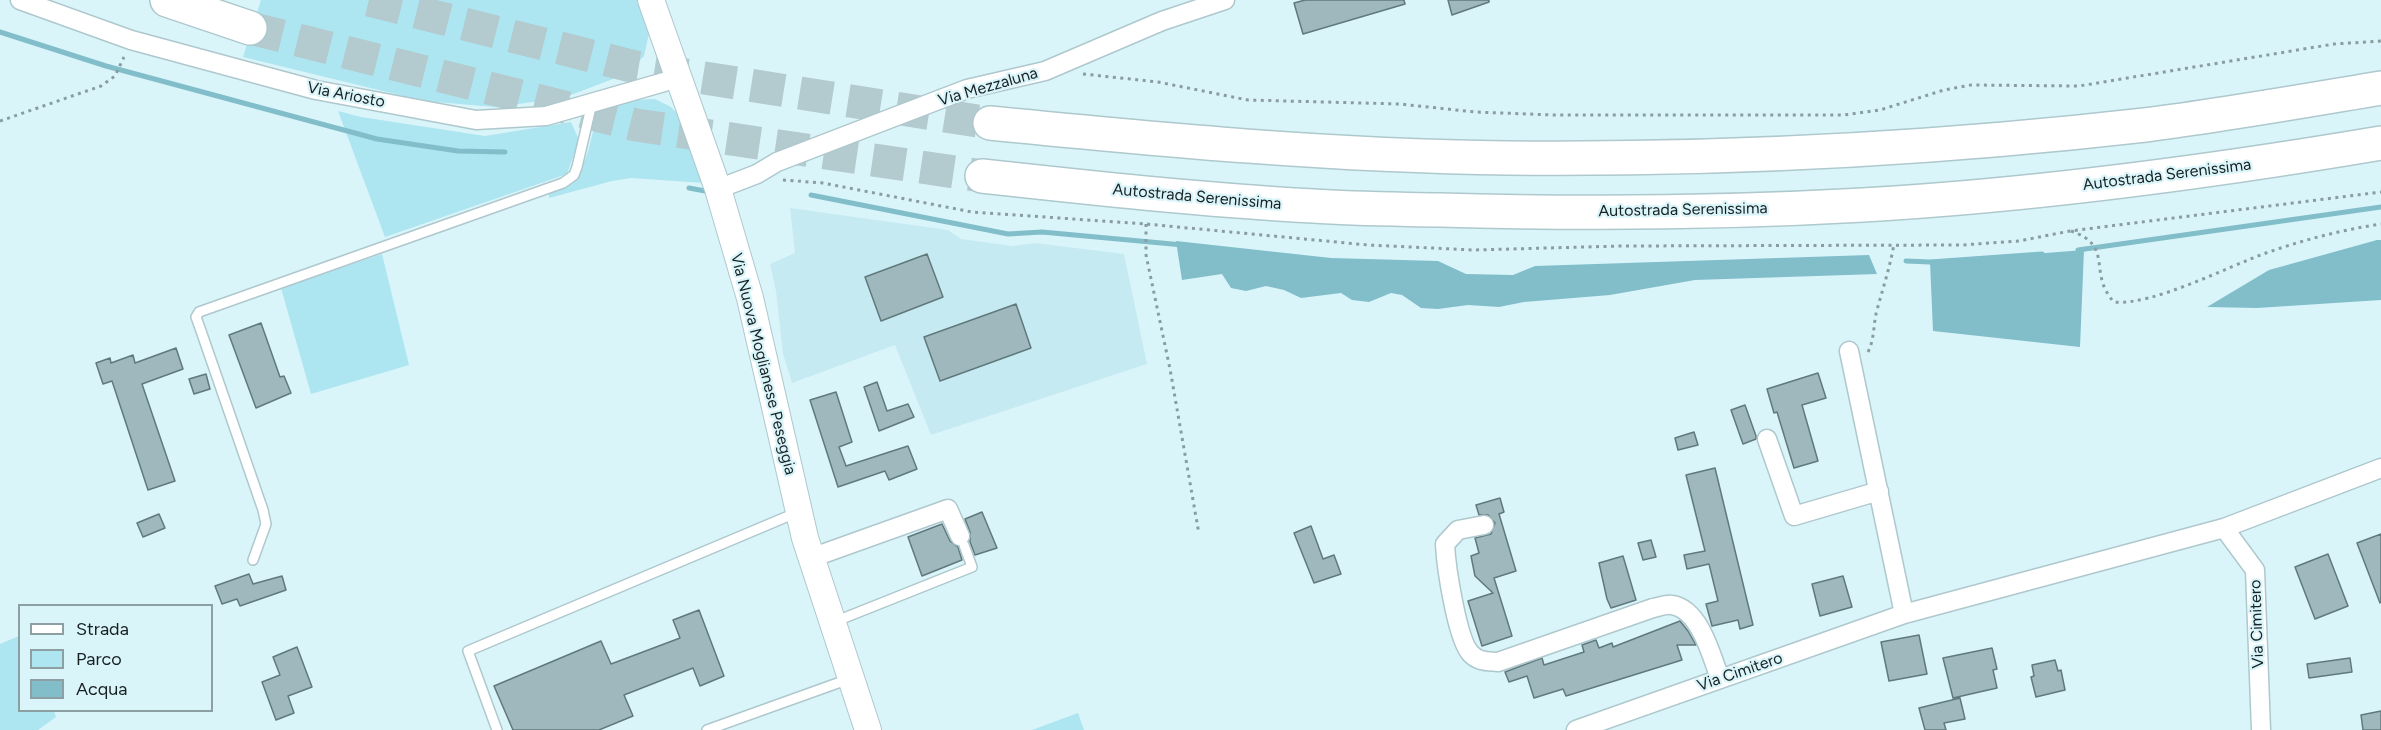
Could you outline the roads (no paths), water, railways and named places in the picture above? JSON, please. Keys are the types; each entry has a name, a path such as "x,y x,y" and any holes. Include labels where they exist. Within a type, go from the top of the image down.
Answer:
{"highway":[{"path":"167,0 250,28"},
{"path":"990,123 1322,152 1507,158 1689,157 1855,150 2136,126 2381,88"},
{"name":"Autostrada Serenissima","path":"982,176 1109,190 1313,207 1503,212 1685,212 1863,205 2010,194 2149,179 2381,143"}],"main road":[{"name":"Via Nuova Moglianese Peseggia","path":"651,0 718,189 750,298 811,556 831,623 868,730"}],"street":[{"name":"Via Ariosto","path":"20,0 131,40 316,90 476,120 546,116 678,78"},
{"name":"Via Mezzaluna","path":"718,189 757,174 777,162 967,89 1045,71 1162,21 1225,0"},
{"path":"1849,351 1904,614"},
{"path":"1767,439 1794,516 1879,491"},
{"name":"Via Cimitero","path":"1576,730 1904,614 2223,528 2381,468"},
{"path":"811,556 948,509 962,540"},
{"path":"1484,525 1458,530 1445,544 1461,638 1472,655 1481,661 1498,662 1653,608 1672,605 1681,609 1705,635 1720,679"},
{"name":"Via Cimitero","path":"2223,528 2255,570 2261,730"}],"lane":[{"path":"253,560 266,524 263,510 196,317 199,312 563,183 574,175 577,167 592,103"},
{"path":"497,730 468,651 799,512"},
{"path":"831,623 972,567 962,540"},
{"path":"707,730 850,678"}],"water":[{"path":"2381,240 2381,300 2257,308 2207,307 2269,270"},
{"path":"1176,241 1331,258 1438,261 1466,274 1513,275 1535,266 1869,255 1877,274 1695,280 1610,295 1524,302 1499,307 1468,305 1438,309 1421,308 1402,295 1391,293 1369,302 1352,300 1341,293 1301,298 1284,290 1266,286 1246,291 1231,288 1222,274 1182,280"},
{"path":"2084,250 2080,347 1933,331 1930,262"}],"waterway":[{"path":"0,32 106,66 377,139 458,151 505,152"},
{"path":"689,188 705,191"},
{"path":"811,195 1008,234 1042,232 1183,245"},
{"path":"2078,250 2381,207"},
{"path":"1906,261 1930,262 2042,254"}],"tunnel":[{"path":"369,0 635,67 990,123"},
{"path":"250,28 636,125 982,176"}]}
